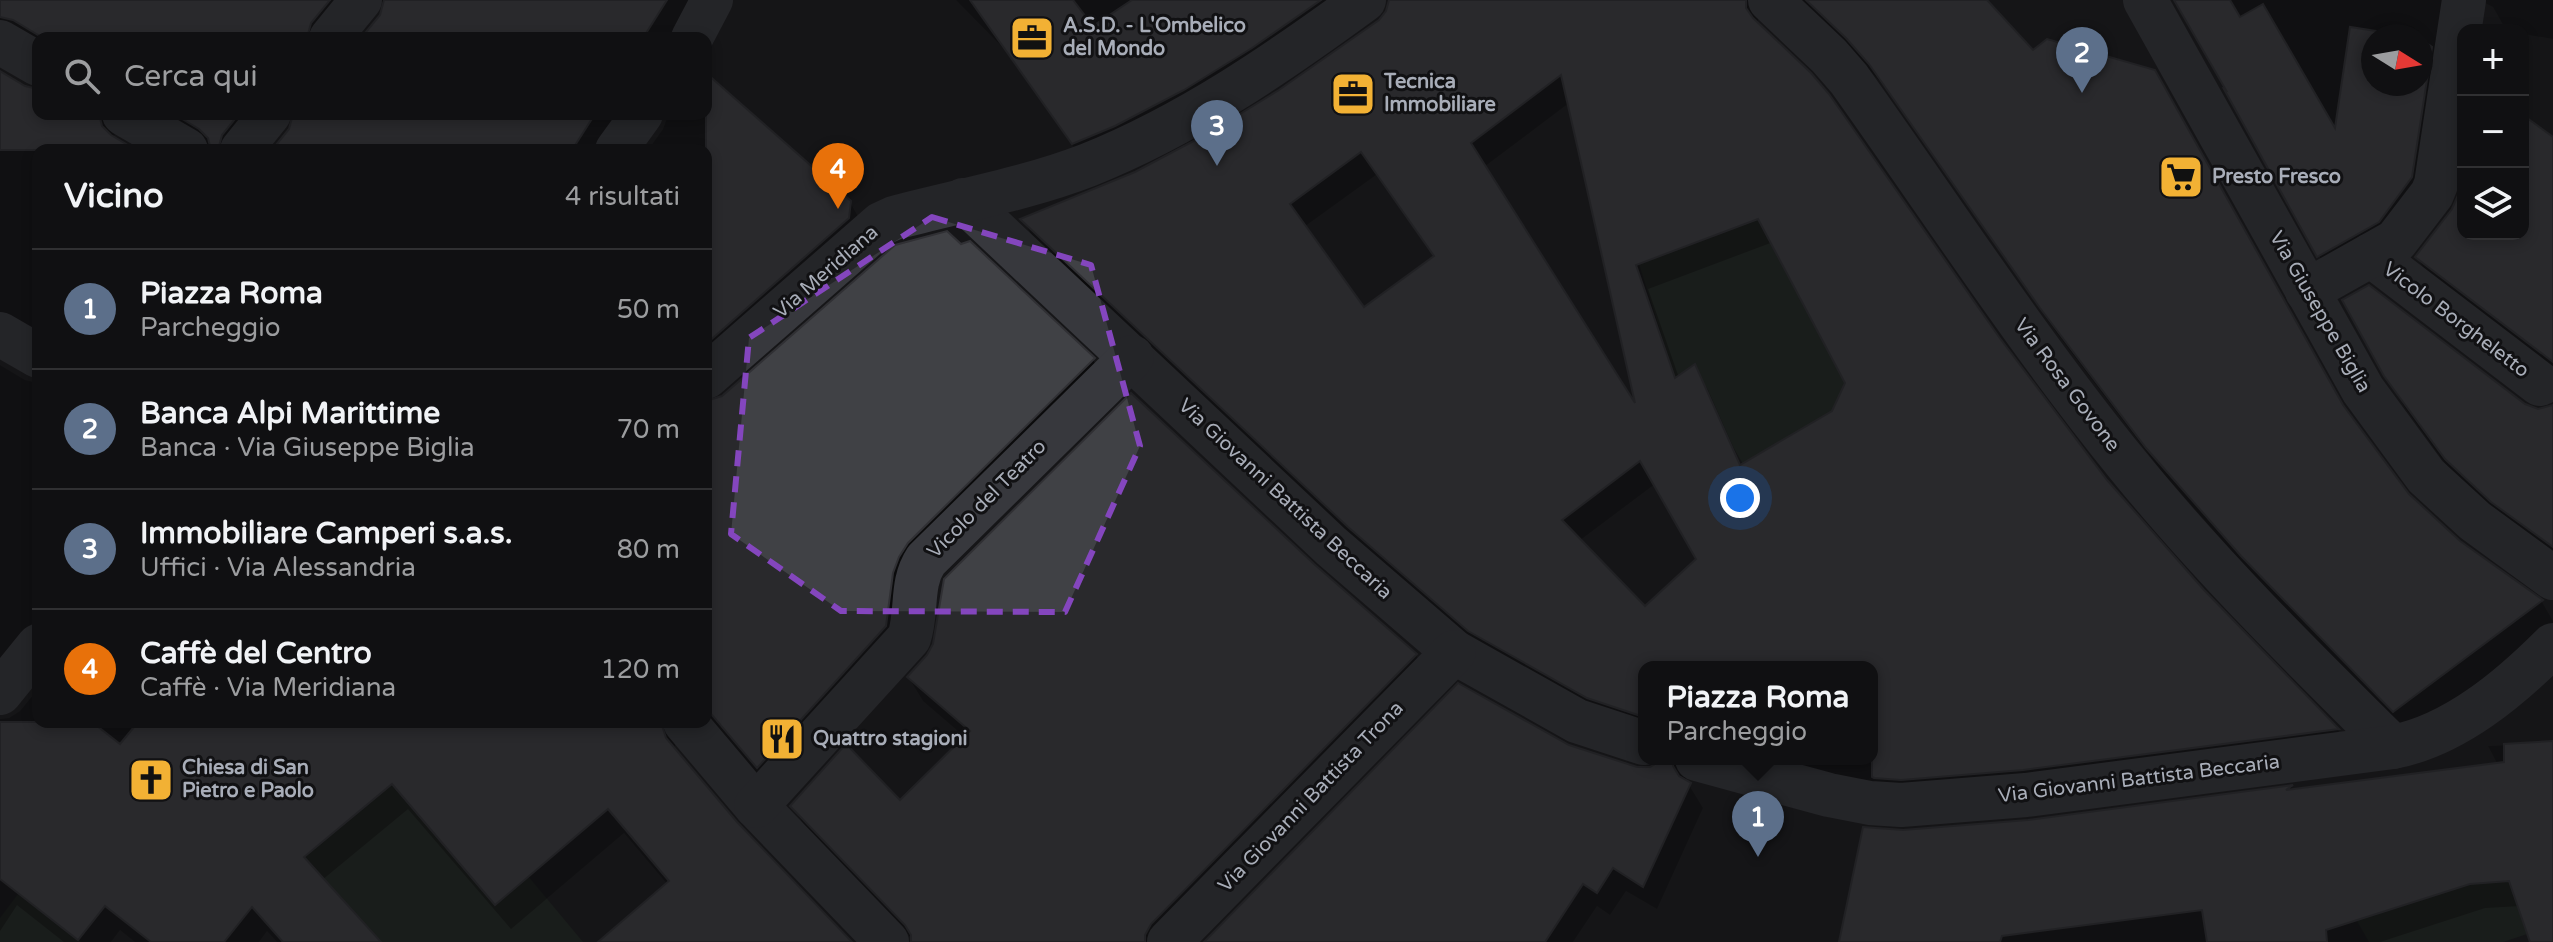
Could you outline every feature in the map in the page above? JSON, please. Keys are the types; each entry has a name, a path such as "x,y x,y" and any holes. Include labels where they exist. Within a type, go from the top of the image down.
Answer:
{"street":[{"path":"335,32 361,0"},
{"path":"695,32 712,0"},
{"name":"Via Meridiana","path":"712,372 877,227 894,218 1088,164 1168,127 1263,72 1364,0"},
{"name":"Via Rosa Govone","path":"1770,0 1849,79 2025,332 2126,464 2277,631 2393,747"},
{"name":"Via Giuseppe Biglia","path":"2145,0 2363,390 2417,466 2475,521 2553,578"},
{"path":"2307,291 2396,241 2435,188 2464,0"},
{"path":"0,42 32,61"},
{"path":"134,120 176,144"},
{"path":"246,144 265,120"},
{"path":"620,144 638,120"},
{"name":"Via Giovanni Battista Beccaria","path":"963,200 1331,546 1454,652 1577,721 1638,741"},
{"name":"Vicolo Borgheletto","path":"2371,255 2540,384"},
{"path":"0,334 32,353"},
{"name":"Vicolo del Teatro","path":"756,806 909,638 915,584 926,560 1132,357"},
{"name":"Via Giovanni Battista Trona","path":"1169,942 1454,652"},
{"path":"0,693 32,653"},
{"name":"Via Giovanni Battista Beccaria","path":"1719,765 1870,803 1901,805 2026,795 2393,747 2419,740 2463,717 2545,665"},
{"path":"690,728 756,806 887,942"}],"highlighted area":[{"path":"932,217 1091,265 1140,446 1065,612 841,611 731,534 749,338"}],"shaded area":[{"path":"1758,219 1855,398 1743,464 1695,365 1675,378 1639,264"},
{"path":"392,784 528,876 583,942 381,942 327,883 269,828 342,794 360,811"},
{"path":"2509,881 2527,934 2503,942 2369,942 2357,921 2477,882"},
{"path":"18,894 81,942 0,942 0,918"}],"building":[{"path":"0,0 330,0 311,23 309,32 33,32 13,20 0,17"},
{"path":"384,0 667,0 647,32 366,32 380,15"},
{"path":"970,0 1073,0 1093,26 1132,0 1321,0 1184,90 1115,126 1072,144"},
{"path":"1389,0 1746,0 1746,8 1753,18 1829,94 1999,337 2107,480 2204,590 2339,729 2023,770 1901,780 1874,778 1872,765 1878,765 1878,661 1638,661 1638,715 1587,698 1468,631 1348,527 1020,219 1135,172 1209,133 1279,90 1379,20","holes":["1561,75 1635,403 1471,143","1361,152 1434,256 1364,307 1290,204","1758,219 1845,383 1832,411 1740,465 1695,364 1675,378 1636,265","1640,461 1696,559 1645,606 1562,520"]},
{"path":"1806,0 1987,0 2033,50 2047,39 2155,70 2343,405 2409,494 2460,541 2543,600 2393,712 2241,556 2146,448 2040,308 1869,64"},
{"path":"2174,0 2230,0 2240,17 2263,4 2335,128 2350,27 2361,29 2361,96 2424,96 2412,177 2379,222 2317,257"},
{"path":"0,71 32,88 32,120 100,120 111,135 126,144 32,144 32,150 0,150"},
{"path":"712,78 851,201 849,218 712,339 712,144 706,144 706,120 712,120"},
{"path":"2529,119 2553,137 2553,362 2415,257 2452,209 2457,198 2457,240 2529,240"},
{"path":"184,120 234,120 222,135 220,144 210,144 199,129"},
{"path":"291,120 591,120 576,144 277,144 289,129"},
{"path":"947,231 961,244 970,241 1095,358 908,543 893,573 886,626 757,768 712,715 712,399 722,396 895,245"},
{"path":"2369,285 2525,404 2538,409 2553,405 2553,547 2491,502 2445,459 2384,376 2342,300"},
{"path":"1131,393 1314,564 1417,654 1151,924 1145,942 911,942 905,925 790,806 846,744 900,800 970,731 907,677 933,644 944,579"},
{"path":"1458,683 1569,745 1637,767 1673,765 1679,776 1691,783 1643,887 1613,868 1597,893 1583,884 1545,942 1204,942"},
{"path":"0,722 32,722 32,728 100,728 120,744 133,728 663,728 666,738 737,822 852,942 598,942 669,881 608,809 495,905 392,784 304,857 381,942 283,942 252,907 224,942 151,942 105,906 78,940 0,879"},
{"path":"2553,741 2553,942 2530,942 2509,881 2470,884 2326,930 2327,942 2207,942 2202,910 2002,936 2000,942 1839,942 1863,827 1903,830 2028,820 2293,785 2286,790 2504,762 2504,744"}],"place":[{"name":"A.S.D. - L'Ombelico del Mondo","path":"1032,38"},
{"name":"Banca Alpi Marittime","path":"2082,93"},
{"name":"Tecnica Immobiliare","path":"1353,94"},
{"name":"Immobiliare Camperi s.a.s.","path":"1217,166"},
{"name":"Presto Fresco","path":"2181,177"},
{"name":"Caffè del Centro","path":"838,209"},
{"name":"Quattro stagioni","path":"782,739"},
{"name":"Chiesa di San Pietro e Paolo","path":"151,780"},
{"name":"Piazza Roma","path":"1758,857"}]}
